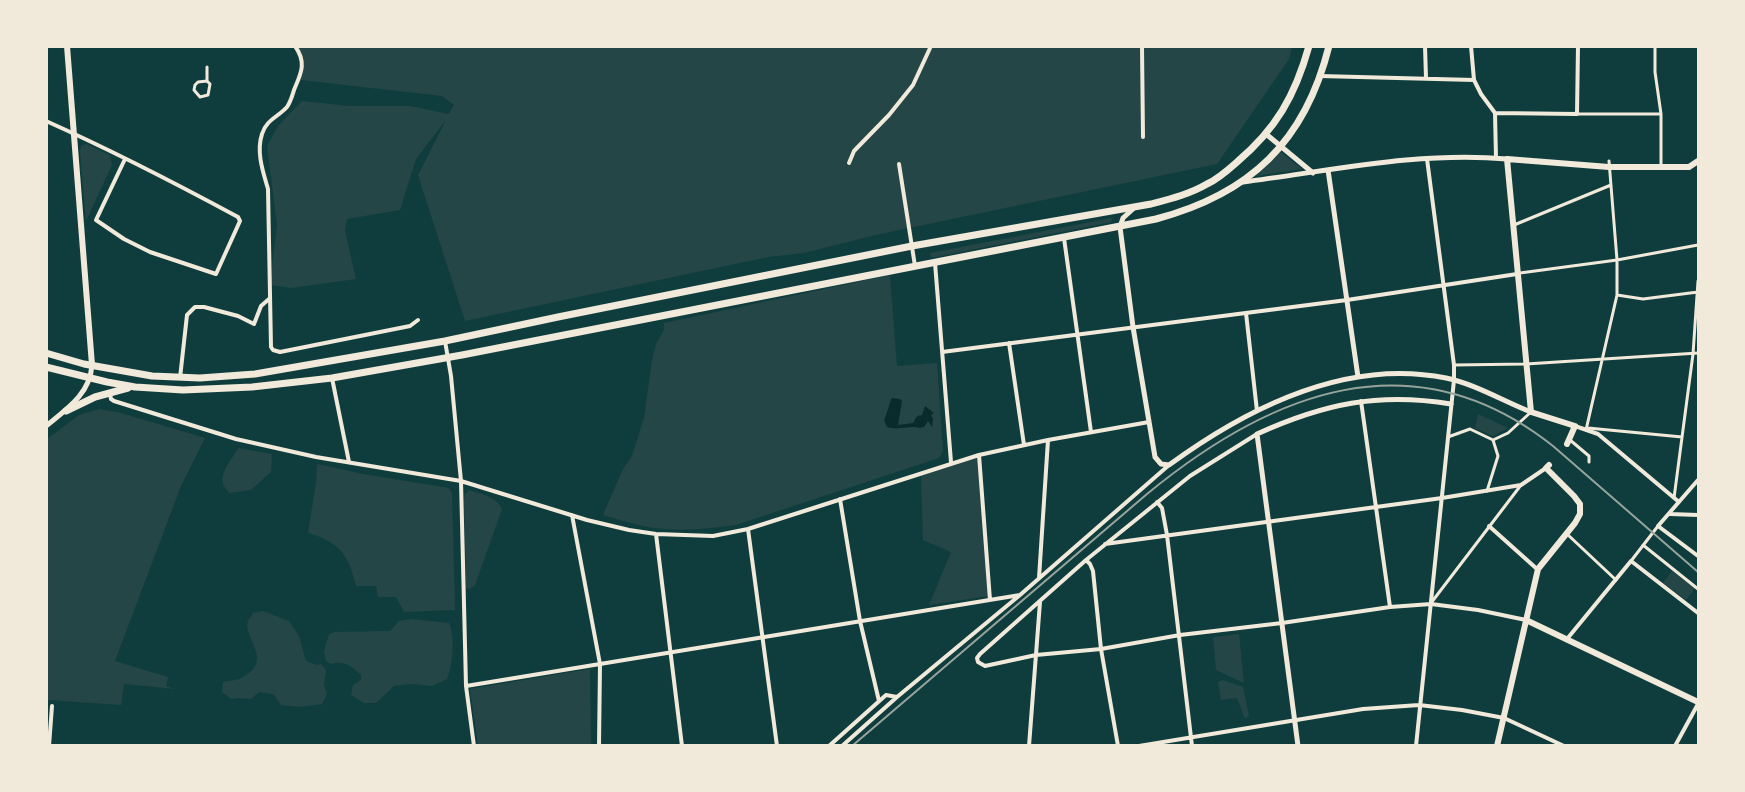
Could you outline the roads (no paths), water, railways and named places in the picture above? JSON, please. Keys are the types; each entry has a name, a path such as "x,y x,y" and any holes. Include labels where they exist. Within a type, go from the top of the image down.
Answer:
{"main road":[{"path":"67,46 92,365"},
{"path":"46,353 140,375 211,378 255,374 445,341 912,246 1170,199 1209,184 1245,155 1266,134 1289,102 1309,46"},
{"path":"46,367 91,379 135,387 201,390 332,378 448,358 1167,216 1220,196 1242,182 1282,145 1307,109 1329,46"},
{"path":"1568,442 1575,426 1531,412 1507,159 1661,167 1689,167 1698,161"},
{"path":"66,411 113,391 135,387"},
{"path":"1497,746 1538,570 1575,523 1581,508 1569,487 1547,466"},
{"path":"1526,620 1698,703"}],"street":[{"path":"295,46 302,59 301,76 286,107 265,126 261,137 261,167 268,189 270,344 276,351 410,327 418,320"},
{"path":"849,163 854,151 882,123 913,85 931,46"},
{"path":"1142,46 1143,137"},
{"path":"1425,46 1426,78"},
{"path":"1471,46 1474,80 1495,113 1496,158"},
{"path":"1577,114 1578,46"},
{"path":"1655,46 1655,72 1661,114 1661,167"},
{"path":"207,67 207,81 210,84 208,95 200,97 194,90 195,85 203,80 207,81"},
{"path":"1320,76 1474,80"},
{"path":"1495,113 1661,114"},
{"path":"46,121 74,133 125,159 238,217 240,221 216,274 150,252 124,239 96,220 125,159"},
{"path":"1266,134 1313,173"},
{"path":"1416,746 1454,381 1454,365 1427,159"},
{"path":"1242,182 1427,159 1507,159"},
{"path":"899,164 915,267"},
{"path":"1587,429 1617,295 1617,260 1609,164"},
{"path":"1689,167 1698,167"},
{"path":"1328,170 1358,377"},
{"path":"1513,226 1611,184"},
{"path":"1135,207 1126,214 1120,227 1133,327 1155,457 1161,464 1169,465"},
{"path":"1064,238 1091,432"},
{"path":"942,352 1347,300 1617,260 1698,245"},
{"path":"935,263 951,462"},
{"path":"1674,498 1693,354 1698,281"},
{"path":"1617,295 1643,299 1698,292"},
{"path":"180,378 187,315 190,310 195,307 204,307 238,316 254,324 261,306 269,299"},
{"path":"1246,313 1257,411"},
{"path":"445,341 461,481 466,686 474,746"},
{"path":"1010,343 1023,445"},
{"path":"1454,365 1526,364 1698,353"},
{"path":"46,426 66,411 84,390 91,379 92,365"},
{"path":"842,746 1169,465 1210,437 1257,411 1307,390 1358,377 1408,372 1454,381 1531,412 1509,434 1493,440 1470,429 1448,437"},
{"path":"332,378 349,462"},
{"path":"113,391 110,397 114,401 226,436 295,452 461,481 619,527 656,534 713,536 748,529 979,454 1149,422"},
{"path":"1451,404 1420,399 1360,401 1312,412 1257,434 1199,470 1105,544 980,654 977,658 978,662 985,666 1036,655 1101,649 1180,635 1390,607 1431,604 1478,610 1526,620"},
{"path":"1360,401 1390,607"},
{"path":"1575,426 1682,437"},
{"path":"1587,429 1598,434 1679,502"},
{"path":"1257,434 1298,746"},
{"path":"1039,579 1048,440"},
{"path":"1487,491 1498,456 1493,440"},
{"path":"1568,442 1589,456 1589,462"},
{"path":"979,454 990,600"},
{"path":"1431,604 1521,485 1547,466"},
{"path":"1567,640 1658,526 1698,480"},
{"path":"1105,544 1521,485"},
{"path":"840,499 860,621 879,701"},
{"path":"1157,502 1162,508 1167,535 1192,746"},
{"path":"1669,514 1698,515"},
{"path":"572,515 600,664 599,746"},
{"path":"1489,526 1538,570"},
{"path":"1658,526 1698,556"},
{"path":"748,529 777,746"},
{"path":"656,534 682,746"},
{"path":"1567,534 1616,580"},
{"path":"1643,545 1698,589"},
{"path":"1086,560 1093,572 1101,649 1118,746"},
{"path":"1631,561 1698,613"},
{"path":"466,686 1020,595"},
{"path":"1029,746 1040,602"},
{"path":"829,746 886,695 897,697"},
{"path":"1675,746 1698,703"},
{"path":"1139,746 1363,709 1419,705 1504,718 1564,746"},
{"path":"49,746 52,706"}],"railway":[{"path":"852,746 1147,494 1194,458 1243,428 1293,405 1344,390 1396,386 1448,392 1500,412 1553,446 1698,572"}]}
